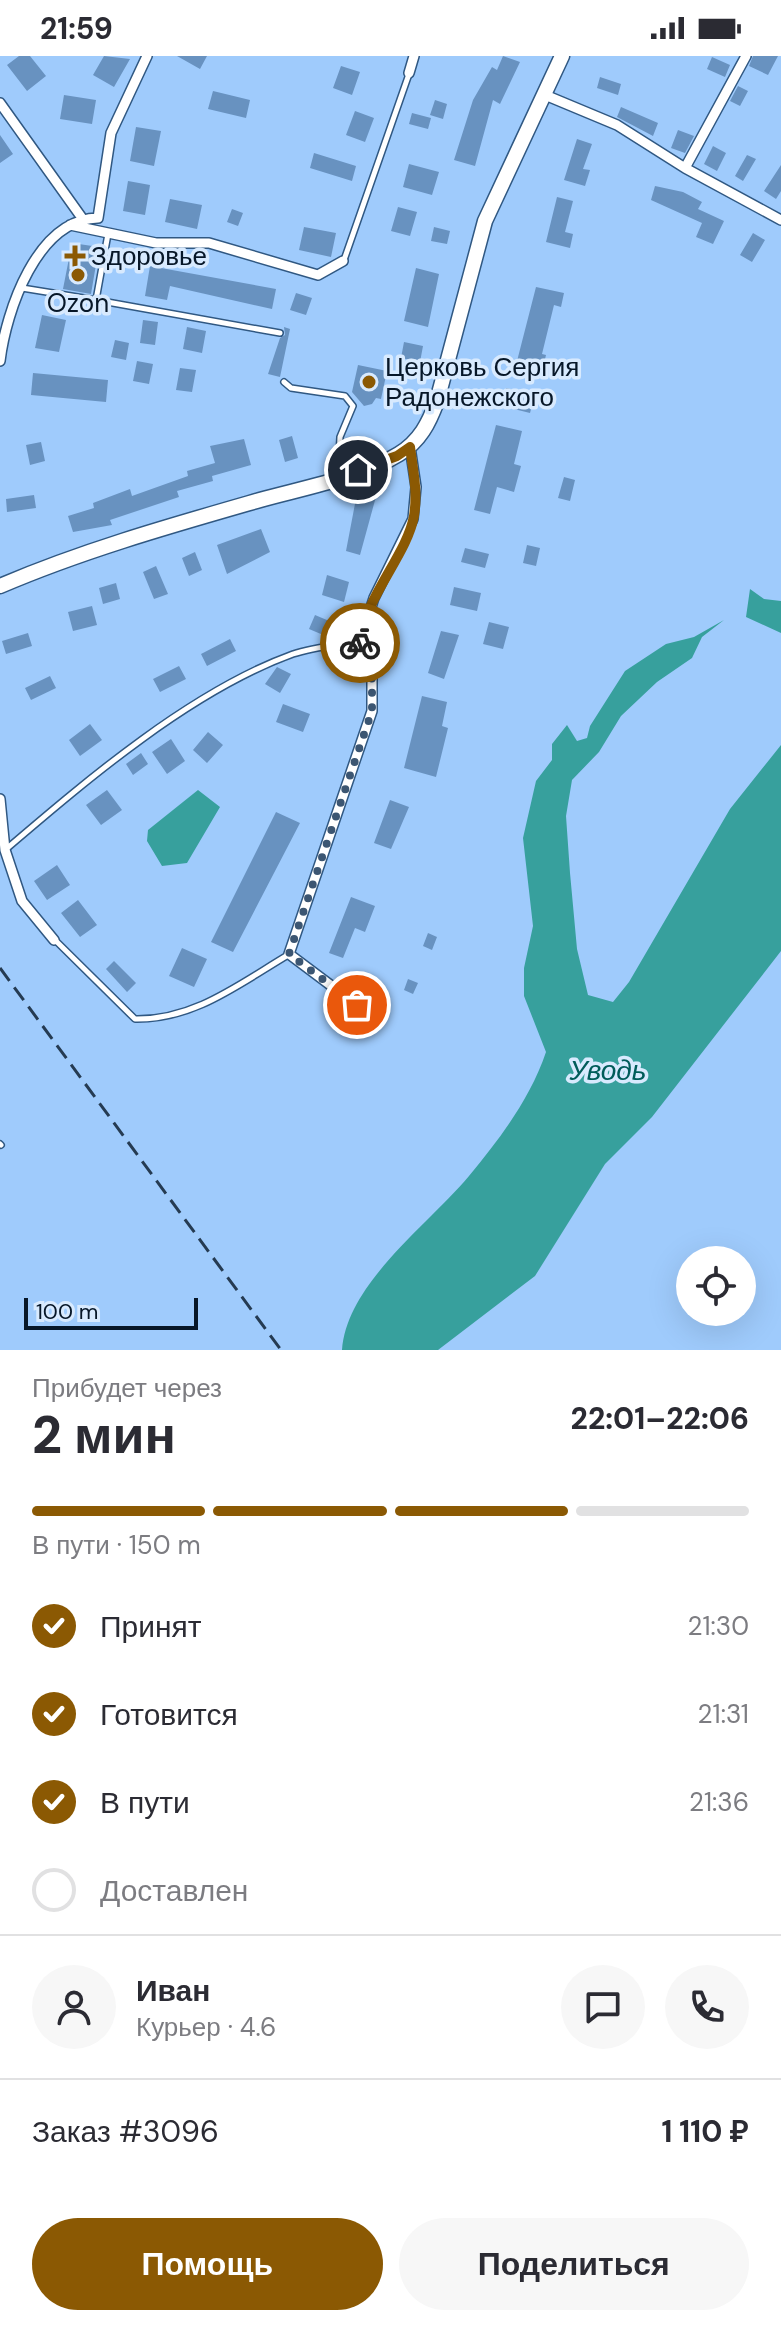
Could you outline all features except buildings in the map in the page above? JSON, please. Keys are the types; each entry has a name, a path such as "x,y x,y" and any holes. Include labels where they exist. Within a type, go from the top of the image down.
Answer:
{"main road":[{"path":"0,586 169,526 338,477 397,456 410,447 429,422 437,401 485,221 562,56"}],"street":[{"path":"0,361 3,320 28,266 70,225 82,218 98,218 111,133 147,56"},
{"path":"409,73 414,56"},
{"path":"685,168 746,56"},
{"path":"545,95 617,125 685,168 781,220"},
{"path":"0,103 82,218"},
{"path":"70,225 156,243 209,243 318,275 343,261"},
{"path":"357,1005 289,954 372,711 372,679 360,641 374,598 413,519 416,487 410,447"},
{"path":"0,799 5,850 22,901 54,940"}],"lane":[{"path":"343,261 409,73"},
{"path":"96,300 109,233"},
{"path":"20,287 280,333"},
{"path":"284,382 291,388 345,396 353,406 340,437 338,477"},
{"path":"5,850 108,763 239,678 295,653 360,641"},
{"path":"54,940 135,1019 162,1019 193,1010 289,954"}],"water":[{"path":"750,589 764,599 781,601 781,633 746,617"},
{"name":"Уводь","path":"724,620 702,637 692,658 657,682 621,716 599,752 572,780 566,816 577,949 588,995 613,1002 629,982 730,809 781,745 781,951 652,1117 605,1164 535,1276 438,1350 342,1350 347,1325 358,1301 392,1256 452,1195 492,1147 523,1102 546,1052 524,996 524,968 533,926 523,838 536,781 552,760 552,744 567,725 577,741 587,738 590,726 625,671 666,644 694,637"},
{"path":"198,790 220,807 187,863 162,866 147,841 148,830"}],"railway":[{"path":"0,968 281,1350"}],"way so far":[{"path":"357,1005 289,954 372,711 372,679 360,643"}],"place":[{"name":"Здоровье","path":"75,256"},
{"name":"Ozon","path":"78,275"},
{"name":"Церковь Сергия Радонежского","path":"369,382"}],"route":[{"path":"358,470 397,456 410,447 416,487 413,519 374,598 360,643"}]}
